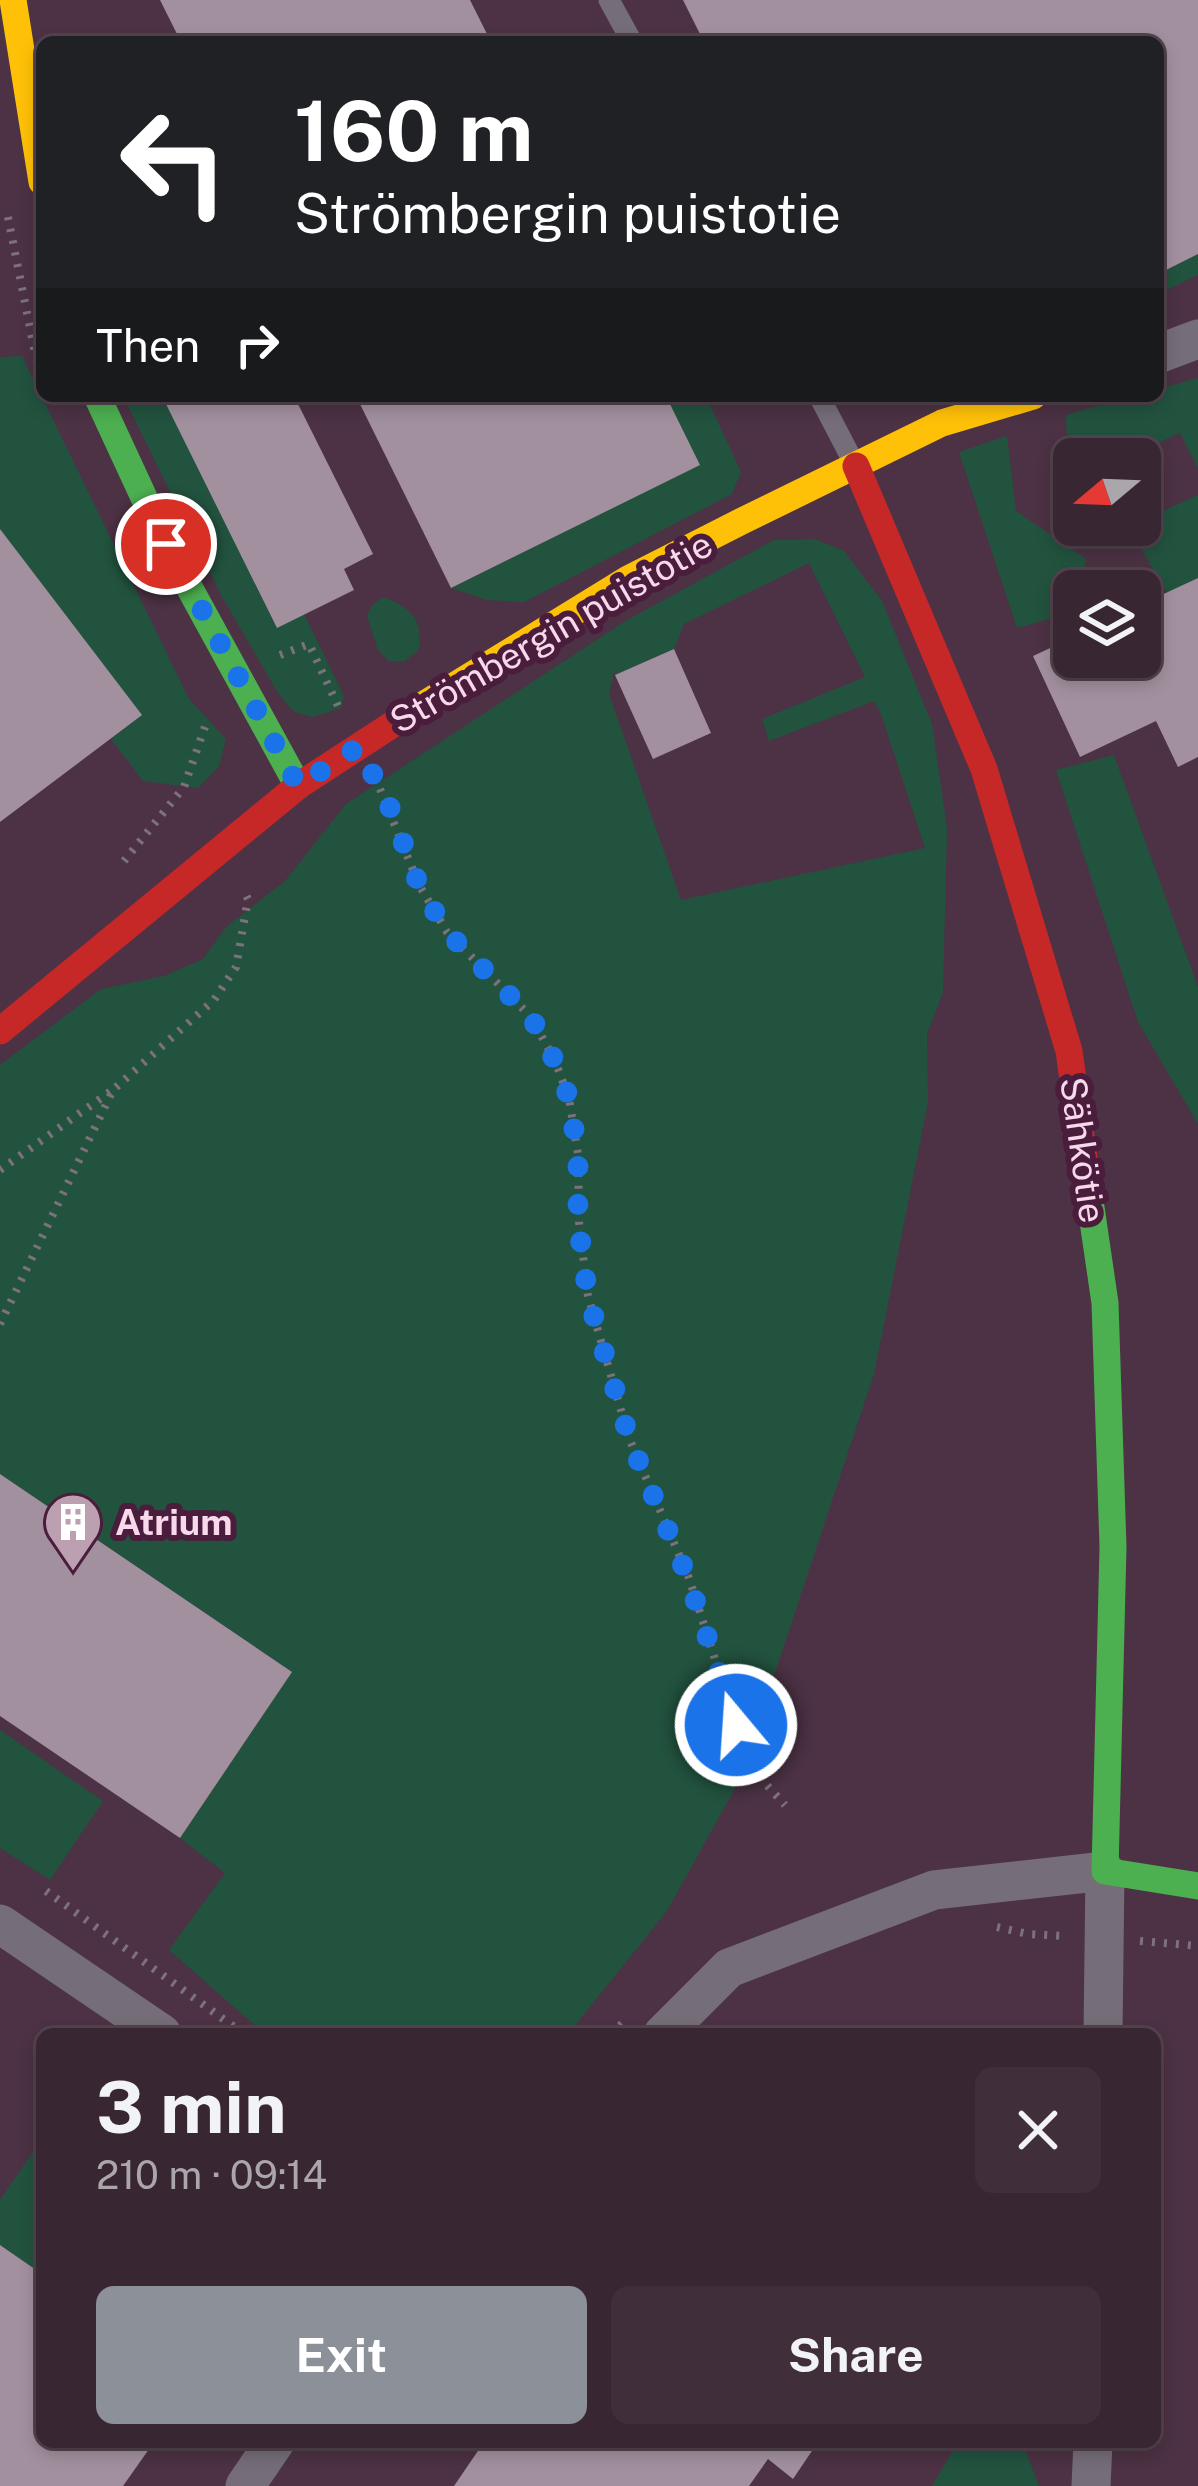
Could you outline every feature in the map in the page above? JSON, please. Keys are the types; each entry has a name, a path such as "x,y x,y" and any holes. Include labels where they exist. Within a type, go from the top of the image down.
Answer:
{"street":[{"path":"13,0 36,144"},
{"path":"1164,352 1198,339"},
{"path":"100,402 187,586 298,786"},
{"name":"Strömbergin puistotie","path":"0,1031 298,786 462,679 628,579 942,423 1013,402"},
{"name":"Sähkötie","path":"856,466 984,769 1069,1051 1105,1303 1113,1547 1105,1871"},
{"path":"669,2028 729,1967 934,1890 1105,1871 1198,1886"},
{"path":"1103,2028 1105,1871"},
{"path":"0,1924 153,2028"},
{"path":"245,2486 271,2448"},
{"path":"1091,2486 1093,2448"}],"lane":[{"path":"609,0 629,36"},
{"path":"822,402 856,466"}],"path":[{"path":"4,197 36,358"},
{"path":"111,877 184,787 209,715"},
{"path":"358,747 388,802 419,885 447,932 531,1017 555,1061 569,1098 578,1154 578,1222 588,1296 629,1438 688,1578 743,1759 785,1805"},
{"path":"0,1170 113,1090 214,1000 236,967 248,899 221,849 175,797"},
{"path":"0,1324 113,1090"},
{"path":"46,1891 236,2028"},
{"path":"985,1925 1028,1934 1198,1946"}],"green space":[{"path":"1198,254 1198,275 1164,291 1164,271"},
{"path":"22,356 36,385 36,402 44,402 189,699 226,739 219,766 198,788 143,781 111,739 141,715 0,529 0,357"},
{"path":"1198,378 1198,468 1180,433 1161,442 1161,438 1067,438 1066,415 1112,402 1164,402 1164,387"},
{"path":"126,402 165,402 277,627 304,614 344,696 341,708 313,717 294,712 222,597"},
{"path":"669,402 709,402 741,472 732,494 524,602 487,600 451,588 699,465"},
{"path":"1007,436 1016,511 1053,536 1053,546 1067,546 1086,559 1084,570 1053,570 1053,618 1017,628 959,452"},
{"path":"1198,495 1198,578 1167,593 1161,570 1154,570 1140,546 1161,546 1161,512"},
{"path":"814,539 843,550 882,601 932,724 947,828 943,992 927,1034 928,1102 874,1374 739,1781 667,1911 573,2028 258,2028 169,1950 225,1873 180,1838 292,1672 0,1474 0,1065 101,989 164,976 203,959 226,927 285,881 346,804 627,620 774,540","holes":["809,563 865,677 762,719 769,741 874,701 925,848 681,900 609,694 615,668 615,675 674,649 684,624"]},
{"path":"384,597 402,606 417,622 419,650 405,661 389,661 378,650 367,616"},
{"path":"1114,755 1198,987 1198,1124 1138,1022 1056,770"},
{"path":"0,1730 103,1801 50,1880 0,1848"},
{"path":"36,2148 36,2270 0,2245 0,2200"},
{"path":"954,2448 1024,2448 1039,2486 932,2486"}],"building":[{"path":"160,0 470,0 488,36 178,36"},
{"path":"683,0 1198,0 1198,254 1164,271 1164,36 701,36"},
{"path":"165,402 297,402 373,554 344,569 354,590 277,628"},
{"path":"359,402 669,402 700,465 451,588"},
{"path":"0,529 142,715 0,822"},
{"path":"1198,578 1198,757 1178,767 1156,721 1080,757 1033,656 1053,647 1053,678 1161,678 1161,595"},
{"path":"674,649 711,733 653,759 615,675"},
{"name":"Atrium","path":"0,1474 292,1672 180,1838 0,1716"},
{"path":"0,2245 36,2270 36,2448 150,2448 123,2486 0,2486"},
{"path":"480,2448 814,2448 793,2479 768,2459 749,2486 454,2486"}],"traffic: fast":[{"path":"100,402 166,545 298,786"},
{"path":"1088,1187 1105,1303 1113,1547 1105,1871 1198,1886"}],"traffic: slow":[{"path":"13,0 36,144"},
{"path":"410,713 628,579 942,423 1013,402"}],"traffic: jam":[{"path":"856,466 984,769 1069,1051 1088,1187"},
{"path":"0,1031 298,786 410,713"}],"place":[{"name":"Atrium","path":"73,1573"}],"route":[{"path":"166,544 298,786 358,747 388,802 419,885 447,932 531,1017 555,1061 569,1098 578,1154 578,1222 588,1296 629,1438 688,1578 736,1725"}]}
